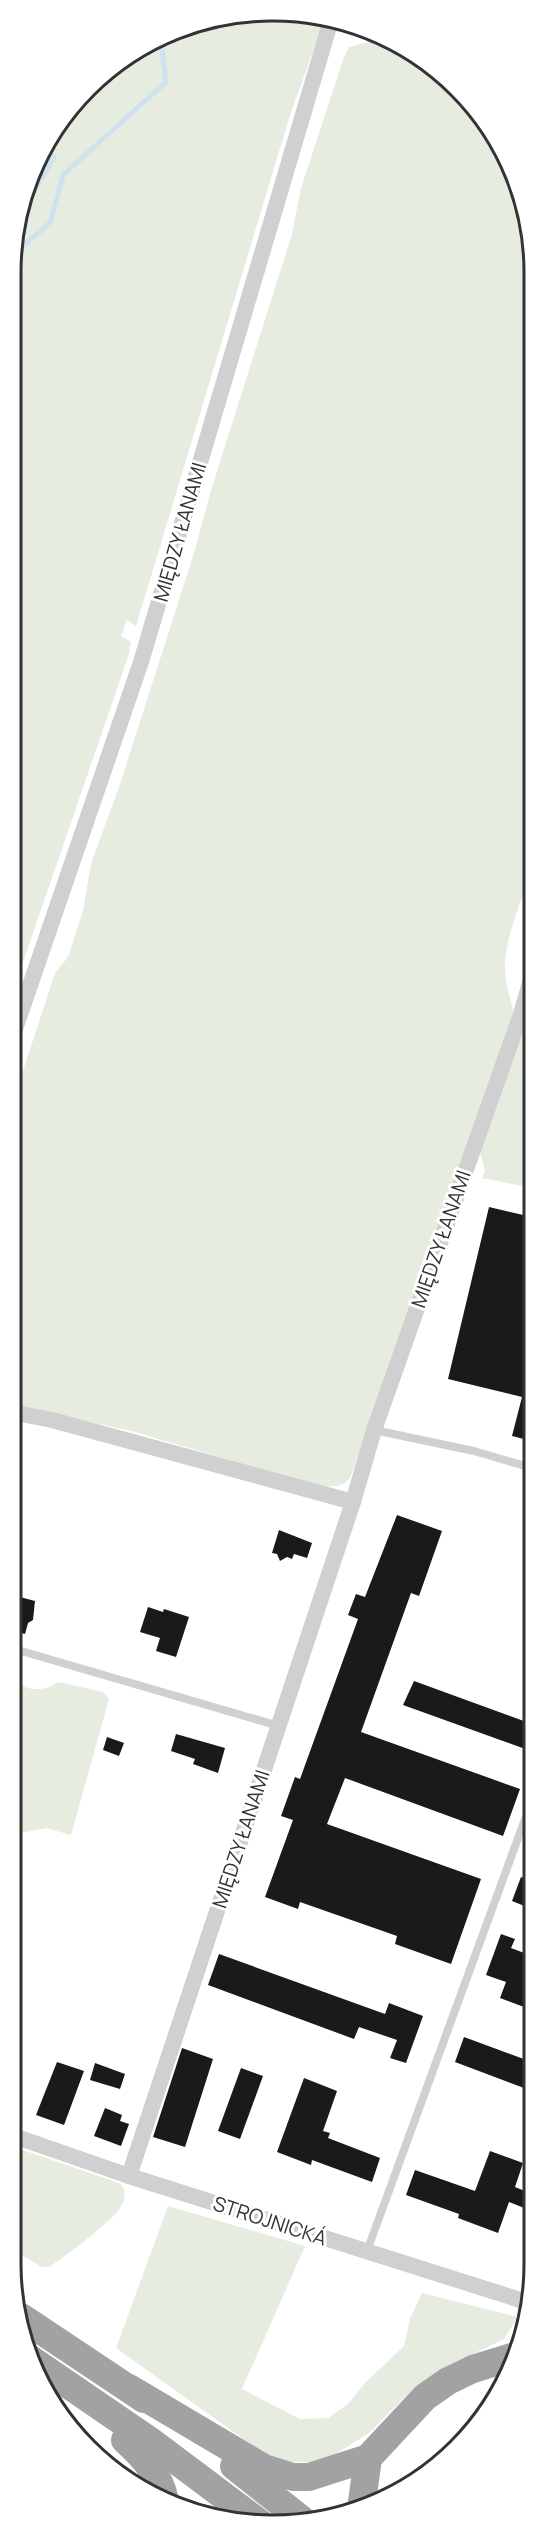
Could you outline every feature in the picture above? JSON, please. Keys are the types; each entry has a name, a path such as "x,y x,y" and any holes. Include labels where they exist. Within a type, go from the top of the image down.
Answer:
{"highway":[{"path":"28,2322 129,2388 204,2442 294,2514"},
{"path":"129,2388 278,2474 309,2477 368,2458 425,2397 448,2381 473,2369 505,2359"},
{"path":"44,2368 177,2461 247,2513"},
{"path":"44,2369 147,2461 163,2490"},
{"path":"362,2498 368,2458"}],"street":[{"name":"MIĘDZY ŁANAMI","path":"21,1012 141,662 329,28"},
{"name":"MIĘDZY ŁANAMI","path":"129,2176 353,1502 374,1430 524,1003"},
{"path":"21,1414 52,1420 353,1502"},
{"name":"STROJNICKÁ","path":"21,2138 129,2176 521,2300"}],"lane":[{"path":"374,1430 474,1451 524,1466"},
{"path":"21,1651 279,1726"},
{"path":"367,2251 524,1822"}],"shaded area":[{"path":"272,21 322,26 291,112 136,626 127,620 121,636 131,642 128,657 21,968 21,272 23,240 34,192 47,161 73,119 107,83 133,63 176,40 223,26"},
{"path":"372,41 384,47 426,73 462,107 482,133 498,161 511,192 519,223 524,272 524,894 515,917 505,963 505,976 514,1014 350,1478 338,1486 328,1486 313,1485 132,1431 21,1407 21,1077 55,973 68,957 83,911 91,864 120,784 194,553 212,487 292,234 301,188 349,47"},
{"path":"524,1032 524,1186 482,1178 485,1171 479,1148"},
{"path":"58,1682 103,1692 109,1699 71,1835 46,1828 21,1833 21,1685 40,1689"},
{"path":"21,2149 119,2183 125,2193 122,2205 111,2218 65,2256 49,2267 42,2267 21,2255"},
{"path":"168,2206 305,2246 242,2389 300,2419 328,2418 348,2404 365,2383 404,2346 410,2319 422,2293 518,2317 504,2339 451,2365 415,2387 369,2433 339,2452 318,2462 289,2462 270,2458 116,2348"}],"water":[{"path":"53,151 57,158 32,199 40,176"}],"building":[{"path":"489,1207 524,1215 524,1439 512,1436 522,1397 448,1379"},
{"path":"397,1515 442,1531 419,1596 411,1593 361,1732 520,1789 503,1836 345,1778 327,1824 481,1879 451,1964 395,1944 397,1936 300,1902 298,1909 265,1897 293,1820 281,1816 295,1777 300,1779 358,1619 348,1615 356,1594 365,1597"},
{"path":"279,1530 312,1543 307,1558 294,1554 292,1559 287,1557 280,1561 277,1554 272,1553"},
{"path":"21,1597 35,1601 33,1620 28,1623 25,1634 21,1633"},
{"path":"148,1607 163,1612 164,1609 189,1617 176,1657 156,1651 160,1638 140,1632"},
{"path":"414,1681 524,1721 524,1749 403,1705"},
{"path":"176,1734 225,1748 218,1773 193,1764 195,1759 171,1751"},
{"path":"107,1737 124,1743 119,1756 103,1750"},
{"path":"521,1877 524,1878 524,1906 512,1901"},
{"path":"501,1934 515,1939 511,1948 524,1953 524,2007 500,1998 506,1982 486,1975"},
{"path":"219,1954 385,2014 389,2003 423,2016 406,2063 390,2058 397,2040 359,2027 354,2039 208,1985"},
{"path":"464,2037 524,2059 524,2088 455,2062"},
{"path":"182,2048 213,2059 185,2147 153,2137"},
{"path":"57,2062 84,2071 64,2125 36,2115"},
{"path":"95,2063 125,2074 120,2089 90,2080"},
{"path":"241,2068 263,2076 240,2139 218,2131"},
{"path":"304,2078 337,2091 323,2131 330,2133 328,2138 380,2158 372,2182 312,2160 311,2165 277,2152"},
{"path":"105,2108 122,2115 120,2121 129,2124 121,2146 94,2136"},
{"path":"490,2151 523,2163 515,2187 524,2191 524,2208 509,2202 498,2233 458,2218 459,2214 406,2195 415,2170 475,2191"}],"waterway":[{"path":"23,246 50,223 63,175 166,82 162,47"}]}
